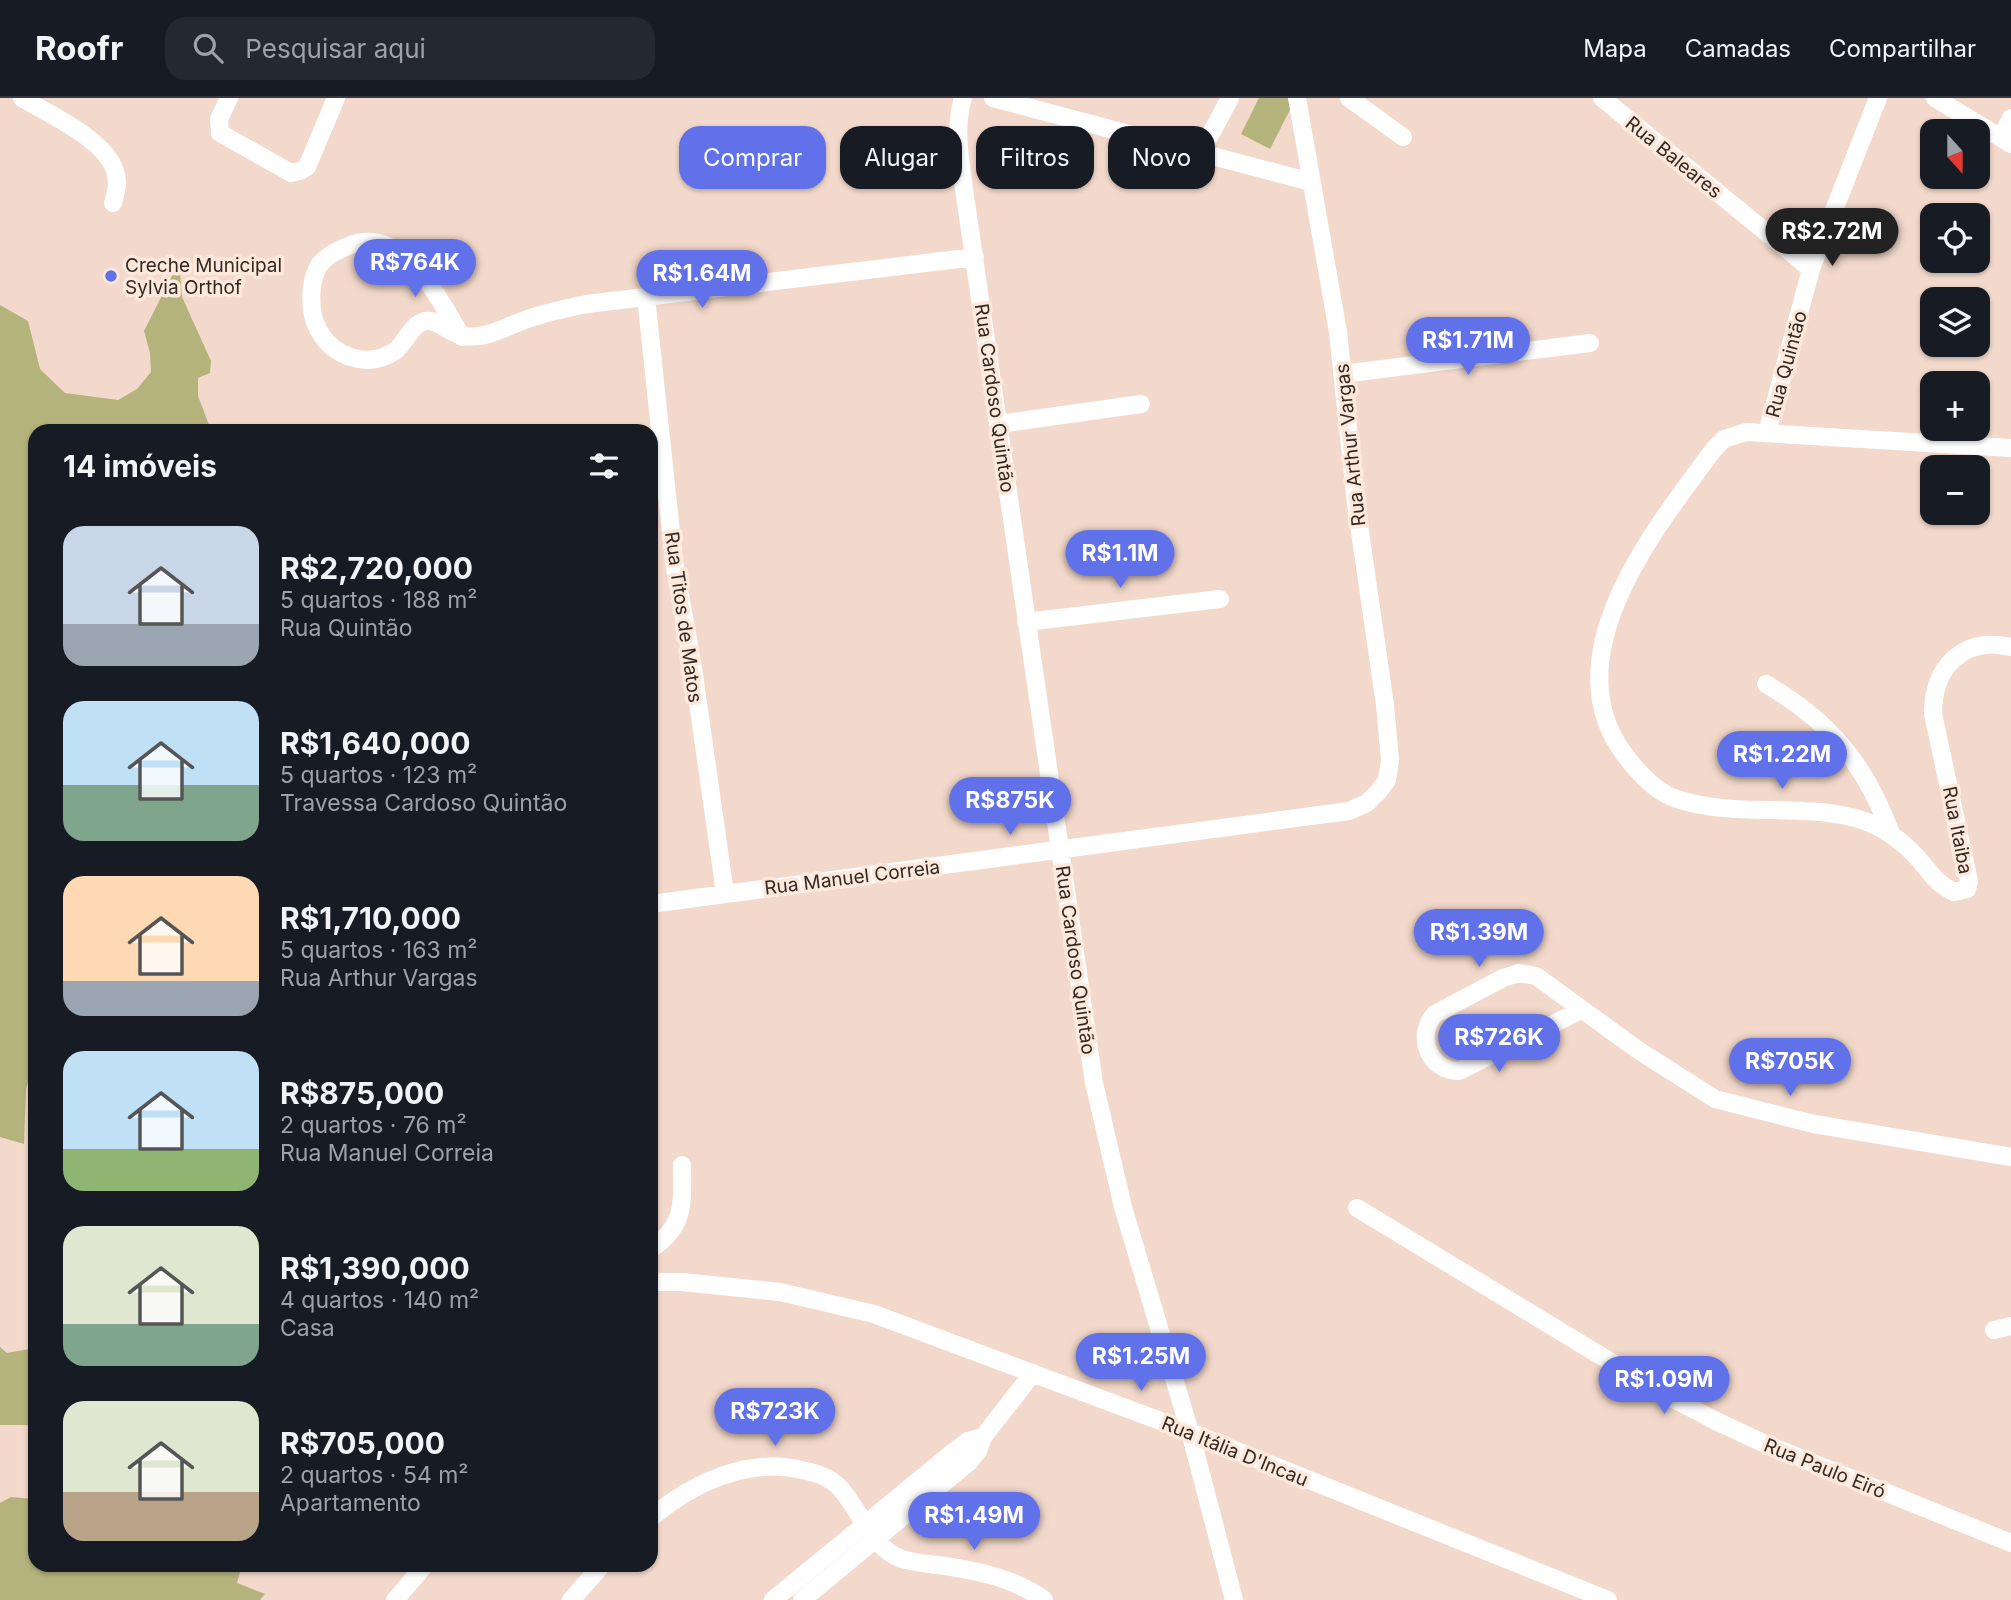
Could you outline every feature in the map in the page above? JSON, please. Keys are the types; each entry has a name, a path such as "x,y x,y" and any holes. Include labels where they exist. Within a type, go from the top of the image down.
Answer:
{"street":[{"path":"22,98 93,141 109,158 116,170 118,185 114,203"},
{"path":"229,98 219,119 220,133 291,173 300,172 307,167 336,98"},
{"name":"Rua Cardoso Quintão","path":"963,98 958,114 958,142 1094,1083 1123,1208 1190,1432 1234,1600"},
{"path":"993,98 1108,129"},
{"path":"1215,126 1230,98"},
{"name":"Rua Arthur Vargas","path":"1297,98 1338,332 1358,517 1385,705 1390,760 1387,780 1379,792"},
{"path":"1349,98 1403,137"},
{"name":"Rua Baleares","path":"1602,98 1811,269"},
{"name":"Rua Quintão","path":"1768,433 1811,269 1878,98"},
{"path":"1935,98 2006,141 2011,118"},
{"path":"1215,158 1311,182"},
{"path":"462,337 417,266 403,253 383,244 358,242 335,252 319,266 312,293 312,317 331,349 357,360 376,359 395,351 415,327 426,321 432,321 462,337 479,336 587,304 975,257"},
{"name":"Rua Titos de Matos","path":"646,297 674,561 693,668 724,893"},
{"path":"1342,374 1590,343"},
{"path":"999,424 1141,404"},
{"name":"Rua Itaiba","path":"1768,433 1746,432 1724,439 1714,449 1648,540 1621,592 1605,636 1598,676 1601,704 1612,736 1633,766 1653,785 1673,798 1698,806 1814,811 1855,818 1890,831 1914,854 1937,883 1954,892 1967,888 1968,872 1933,714 1933,698 1948,663 1966,650 1985,643 2011,647"},
{"path":"1768,433 2011,448"},
{"path":"1026,622 1220,599"},
{"path":"1766,684 1801,705 1828,729 1872,787 1890,831"},
{"name":"Rua Manuel Correia","path":"658,903 1349,811 1367,803 1379,792"},
{"path":"1581,1010 1459,1071 1446,1071 1434,1061 1425,1035 1428,1022 1435,1014 1503,978 1519,973 1536,976 1638,1050 1715,1099 1814,1124 2011,1157"},
{"path":"658,1245 676,1226 682,1208 682,1165"},
{"name":"Rua Paulo Eiró","path":"1357,1208 1662,1393 1761,1442 2011,1543"},
{"name":"Rua Itália D'Incau","path":"658,1282 780,1292 874,1314 1190,1432 1608,1600"},
{"path":"802,1600 969,1462 978,1451 983,1437 1032,1373"},
{"path":"773,1600 952,1453 968,1441 983,1437"},
{"path":"658,1512 693,1489 724,1475 756,1467 793,1468 821,1474 838,1486 864,1524 891,1553 904,1559 1002,1578 1034,1592 1044,1600"},
{"path":"395,1600 419,1572"},
{"path":"571,1600 594,1572"}],"shaded area":[{"path":"1259,98 1295,100 1270,149 1241,134"},
{"path":"179,262 182,297 211,361 210,373 198,378 198,396 209,424 28,424 28,1082 24,1144 0,1137 0,305 28,321 40,369 65,393 118,400 137,389 151,372 150,353 144,331"},
{"path":"0,1347 7,1353 28,1349 28,1425 0,1425"},
{"path":"11,1497 28,1498 28,1572 240,1572 237,1583 265,1594 260,1600 0,1600 0,1503"}],"place":[{"name":"Creche Municipal Sylvia Orthof","path":"111,276"}]}
